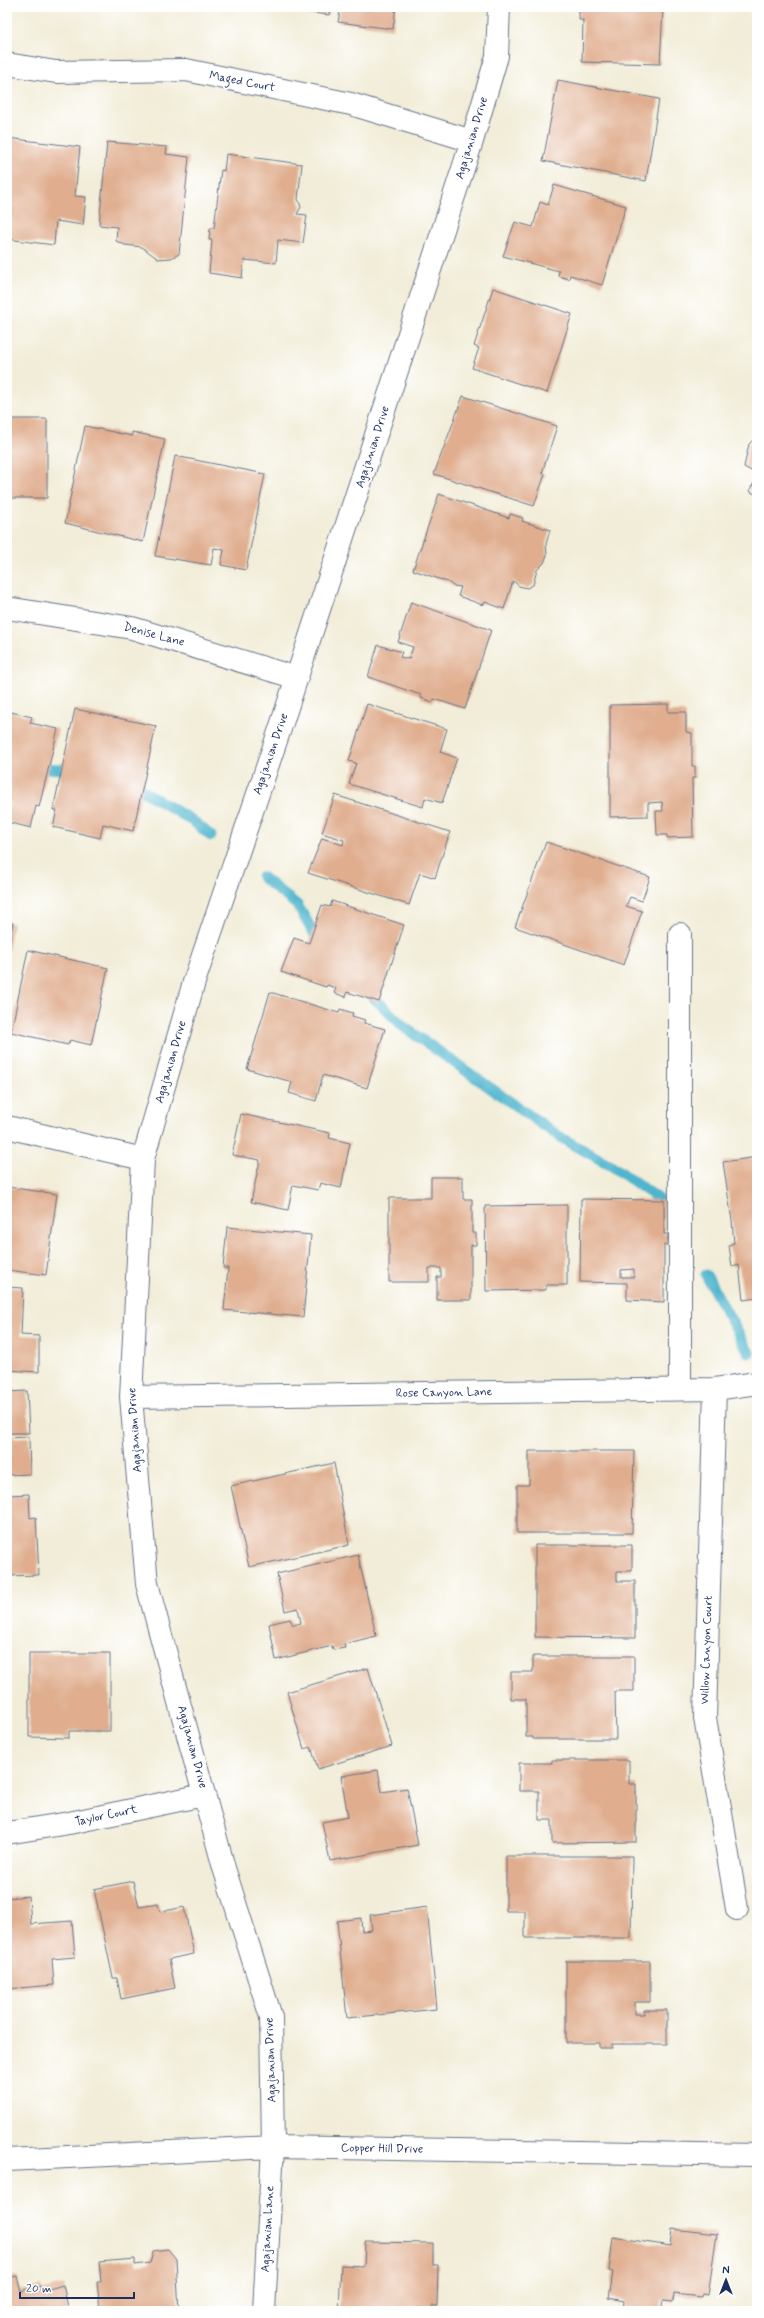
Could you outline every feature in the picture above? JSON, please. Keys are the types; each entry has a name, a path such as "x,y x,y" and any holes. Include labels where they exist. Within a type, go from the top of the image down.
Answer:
{"street":[{"name":"Agajanian Drive","path":"273,2147 271,2017 224,1868 147,1584 131,1398 143,1159 194,982 297,678 472,140 497,56 499,7"},
{"name":"Maged Court","path":"7,64 56,72 186,70 351,104 472,140"},
{"name":"Denise Lane","path":"7,608 132,628 297,678"},
{"path":"680,934 680,1389"},
{"path":"7,1127 143,1159"},
{"name":"Rose Canyon Lane","path":"131,1398 715,1389 757,1383"},
{"name":"Willow Canyon Court","path":"715,1389 705,1718 737,1909"},
{"name":"Taylor Court","path":"7,1833 69,1823 204,1795"},
{"name":"Copper Hill Drive","path":"7,2160 273,2147 757,2155"},
{"name":"Agajanian Lane","path":"264,2311 273,2147"}],"building":[{"path":"304,7 330,7 329,15 303,12"},
{"path":"341,7 396,7 393,29 338,22"},
{"path":"579,7 663,7 660,64 582,62 583,20 579,20"},
{"path":"558,80 659,99 646,181 543,161"},
{"path":"7,138 80,147 75,196 86,197 83,225 56,221 54,245 7,239"},
{"path":"107,142 167,147 166,154 189,157 179,254 171,258 158,259 142,247 125,245 116,241 117,227 99,225"},
{"path":"226,154 302,164 298,199 301,207 297,214 307,215 303,243 278,240 276,263 244,260 242,278 209,273 212,240 209,240 210,228 214,228 221,170 224,171"},
{"path":"554,185 626,206 602,285 570,275 569,279 558,276 559,271 503,256 515,222 533,227 540,202 548,205"},
{"path":"493,288 572,314 547,393 472,368 479,348 474,346"},
{"path":"463,396 557,426 542,473 545,474 534,506 434,474"},
{"path":"7,419 47,419 47,498 7,498"},
{"path":"85,426 132,436 132,432 165,439 143,542 65,523"},
{"path":"757,436 757,474 744,467 749,444"},
{"path":"175,456 265,474 246,570 221,565 224,550 214,548 211,565 155,556"},
{"path":"757,478 757,495 749,491"},
{"path":"439,494 509,518 510,514 523,518 522,521 550,530 546,544 547,555 544,563 537,570 533,585 527,588 519,586 513,581 504,609 485,602 483,605 458,596 461,587 453,586 448,582 413,570"},
{"path":"411,602 491,630 465,709 434,699 433,702 421,698 421,695 368,677 378,645 402,652 400,657 409,659 413,647 398,642"},
{"path":"367,704 447,729 440,752 457,758 442,803 425,798 423,807 349,784 356,763 349,761"},
{"path":"668,704 668,712 686,712 686,732 692,733 692,766 695,766 695,778 692,778 693,837 667,838 667,835 657,835 656,811 663,811 662,802 648,803 648,816 610,817 610,705"},
{"path":"75,709 156,726 133,831 103,824 100,838 53,827 57,810 53,810"},
{"path":"7,711 32,717 30,723 58,729 39,807 36,806 31,828 7,822 9,800 7,799"},
{"path":"335,795 450,832 435,878 420,873 409,905 308,873 322,838 343,845 344,840 322,833"},
{"path":"546,842 650,877 642,901 630,897 626,906 642,911 624,965 515,927"},
{"path":"332,901 404,925 379,1002 347,992 346,997 334,993 336,988 327,985 326,987 281,972 294,938 309,943 322,905 330,907"},
{"path":"7,922 13,923 8,950 7,950"},
{"path":"28,950 108,968 91,1045 70,1040 68,1045 11,1032"},
{"path":"270,992 339,1013 340,1009 353,1013 352,1016 365,1020 364,1023 385,1029 367,1088 323,1075 316,1101 289,1093 292,1082 247,1069"},
{"path":"241,1114 330,1133 329,1138 350,1143 341,1188 320,1183 318,1190 293,1185 288,1210 251,1202 260,1160 232,1155"},
{"path":"757,1157 757,1298 743,1300 739,1265 732,1267 729,1245 734,1243 723,1162"},
{"path":"431,1177 463,1177 463,1199 472,1199 472,1233 476,1233 476,1245 471,1245 471,1300 437,1300 437,1277 441,1277 441,1268 429,1268 429,1282 389,1282 389,1198 431,1198"},
{"path":"7,1187 57,1194 46,1275 7,1270"},
{"path":"581,1199 664,1200 664,1234 668,1234 668,1245 664,1245 664,1302 627,1300 627,1283 580,1282","holes":["634,1269 634,1277 621,1277 621,1270"]},
{"path":"567,1205 567,1285 546,1285 546,1290 486,1291 485,1206"},
{"path":"227,1227 311,1235 303,1317 224,1310 228,1268 223,1268"},
{"path":"7,1287 23,1288 21,1335 39,1336 39,1372 7,1370"},
{"path":"27,1391 29,1433 7,1433 7,1392"},
{"path":"29,1437 30,1474 7,1475 7,1438"},
{"path":"529,1451 634,1451 632,1533 517,1533 517,1485 529,1485"},
{"path":"334,1463 349,1545 249,1567 231,1486"},
{"path":"29,1494 30,1518 36,1517 39,1575 7,1576 7,1495"},
{"path":"535,1545 632,1545 632,1571 617,1571 617,1581 635,1581 635,1638 535,1637"},
{"path":"358,1555 376,1636 344,1644 345,1648 333,1650 332,1646 276,1660 269,1624 290,1619 293,1625 301,1623 298,1608 285,1611 277,1574"},
{"path":"29,1653 110,1653 110,1731 69,1731 69,1738 29,1737"},
{"path":"533,1656 634,1656 634,1691 615,1691 616,1739 533,1739 533,1737 526,1737 526,1699 511,1699 511,1672 533,1672"},
{"path":"368,1668 392,1746 318,1769 311,1747 304,1749 287,1692"},
{"path":"552,1760 629,1760 629,1784 636,1784 636,1842 552,1843 552,1820 539,1820 539,1791 519,1791 519,1763 552,1763"},
{"path":"378,1770 382,1792 407,1788 418,1845 330,1861 322,1822 348,1817 341,1776"},
{"path":"506,1856 632,1856 631,1938 525,1938 525,1911 506,1911"},
{"path":"133,1881 139,1907 158,1904 160,1912 184,1907 194,1954 169,1959 175,1988 121,1999 117,1978 113,1978 94,1889"},
{"path":"29,1896 31,1924 72,1921 75,1957 52,1959 54,1985 7,1989 7,1898"},
{"path":"427,1907 437,2009 347,2018 337,1921 361,1918 362,1931 372,1930 370,1915"},
{"path":"566,1961 650,1961 650,2002 635,2002 635,2014 644,2014 644,2010 667,2010 667,2044 612,2044 612,2048 599,2048 599,2043 566,2043"},
{"path":"672,2229 717,2234 708,2295 703,2294 702,2297 674,2294 673,2302 663,2301 661,2311 623,2311 624,2301 609,2298 613,2272 609,2271 613,2237 670,2246"},
{"path":"365,2242 433,2243 433,2265 438,2265 437,2306 432,2306 432,2311 339,2311 341,2265 364,2266"},
{"path":"168,2249 176,2259 179,2311 100,2311 97,2282 101,2282 99,2262 135,2259 135,2265 150,2263 153,2251"},
{"path":"17,2276 21,2291 41,2286 42,2291 63,2285 69,2311 7,2311 7,2278"}],"waterway":[{"path":"7,783 45,768 76,770"},
{"path":"130,783 193,821 211,836"},
{"path":"262,877 297,905 320,943"},
{"path":"368,992 404,1027 560,1137 612,1166 660,1200"},
{"path":"706,1275 749,1353"}]}
